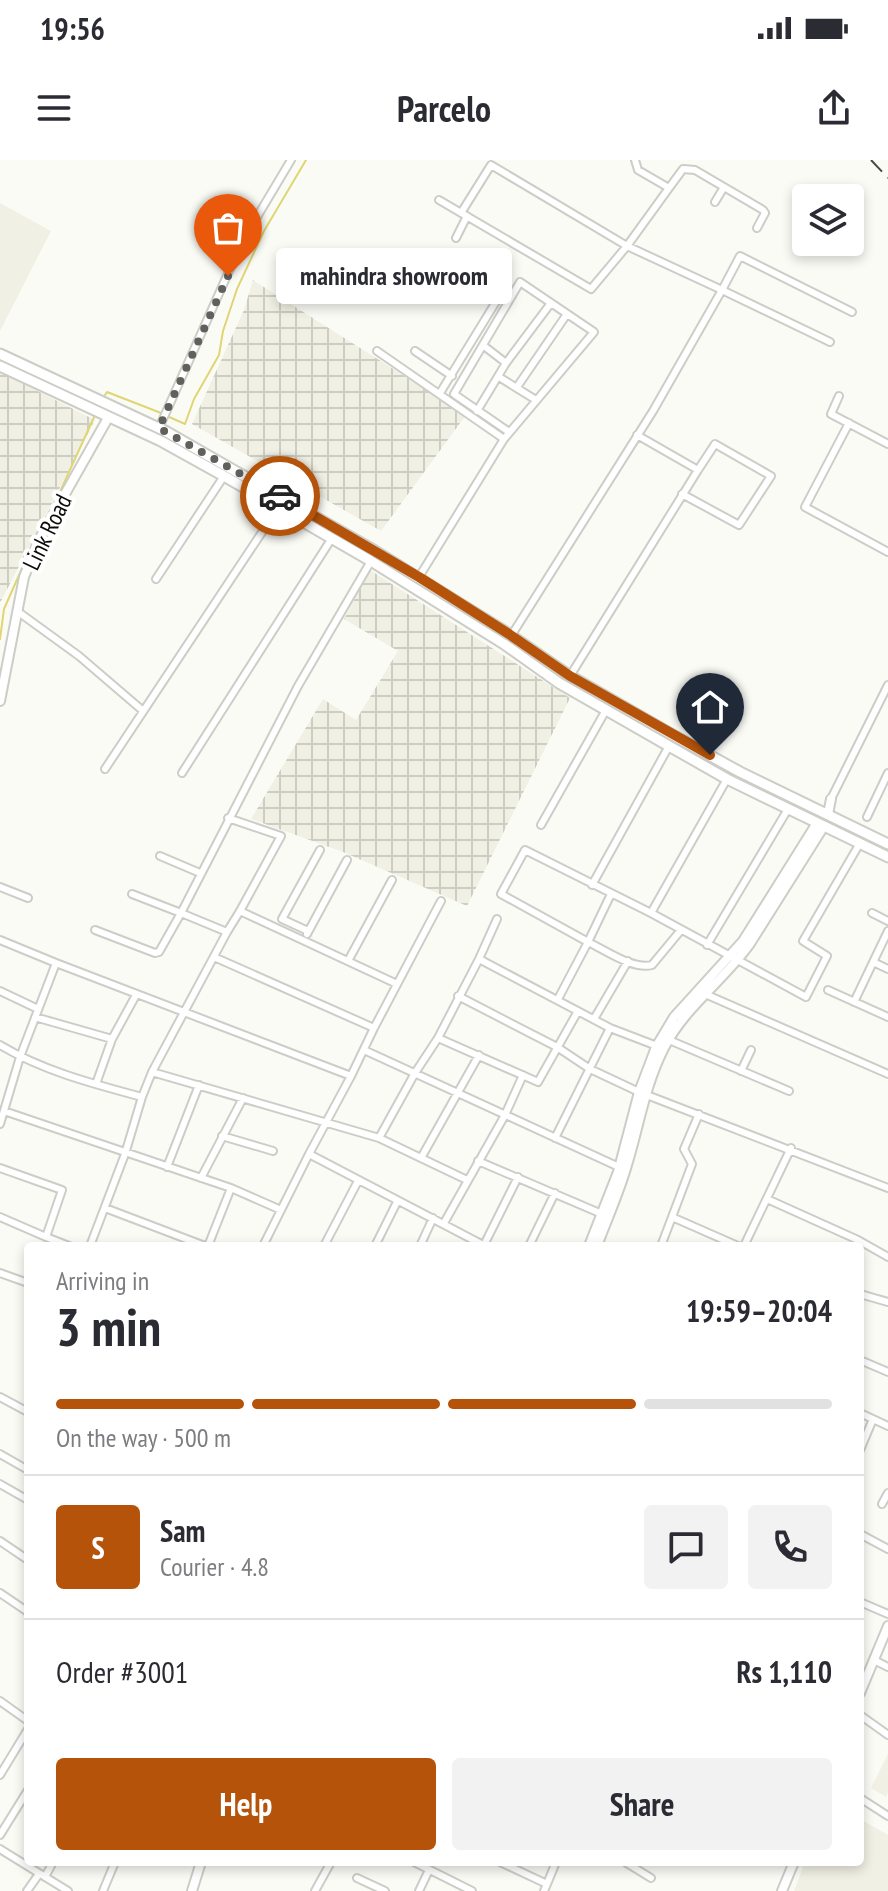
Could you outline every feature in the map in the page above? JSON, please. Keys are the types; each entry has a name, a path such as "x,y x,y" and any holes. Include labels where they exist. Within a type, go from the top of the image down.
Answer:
{"main road":[{"path":"0,354 93,405 106,417 161,441 332,538 606,710 686,756 888,857"},
{"path":"0,366 93,405 110,407 159,428 302,507 419,577 570,676 692,745 888,844"},
{"path":"686,756 692,745"}],"street":[{"path":"159,428 242,242 291,160"},
{"path":"635,160 638,170 669,188"},
{"path":"456,238 464,215 491,165 627,246 830,342"},
{"path":"439,200 591,289 686,168 695,170 763,210 765,213 757,228"},
{"path":"715,202 724,187"},
{"path":"511,636 637,435 740,256 852,312"},
{"path":"419,577 506,435 594,332 520,282 454,394 506,435"},
{"path":"440,393 505,287"},
{"path":"477,411 506,363 551,303"},
{"path":"517,387 567,314"},
{"path":"484,346 506,363"},
{"path":"377,351 506,435"},
{"path":"415,351 452,376"},
{"path":"499,377 536,400"},
{"path":"839,396 831,414 888,444"},
{"name":"Link Road","path":"0,701 24,577 39,540 106,417"},
{"path":"849,423 805,507 888,552"},
{"path":"637,435 698,470"},
{"path":"570,676 657,540 682,494 715,444 771,476 739,525 682,494"},
{"path":"156,579 224,476"},
{"path":"105,769 278,508"},
{"path":"182,773 332,538"},
{"path":"95,930 159,952 298,686 371,561"},
{"path":"17,611 79,656 142,710"},
{"path":"825,813 888,685"},
{"path":"879,703 888,707"},
{"path":"541,825 606,710"},
{"path":"592,885 669,746"},
{"path":"867,817 888,773"},
{"path":"651,913 727,779"},
{"path":"707,945 788,809"},
{"path":"92,1242 152,1072 281,836 228,818"},
{"path":"598,1242 627,1166 643,1092 669,1040 680,1021 734,959 789,885 820,824"},
{"path":"681,930 647,967 588,942 501,894 525,850 651,913 806,997 827,956 803,941 860,843"},
{"path":"308,931 282,919 320,850"},
{"path":"160,856 200,873"},
{"path":"303,940 347,860"},
{"path":"348,961 392,880"},
{"path":"0,887 28,898"},
{"path":"132,894 227,932"},
{"path":"558,999 611,894"},
{"path":"265,1242 441,901"},
{"path":"240,911 397,984"},
{"path":"872,913 888,921"},
{"path":"379,1138 438,1038 497,919"},
{"path":"854,1002 888,931"},
{"path":"0,940 351,1076"},
{"path":"214,957 374,1028"},
{"path":"479,959 610,1028 657,1046"},
{"path":"591,1242 619,1167 657,1046 674,1017 734,959"},
{"path":"594,1019 628,961"},
{"path":"873,962 888,969"},
{"path":"0,1124 20,1057 56,963"},
{"path":"828,990 888,1017"},
{"path":"0,991 38,1009"},
{"path":"705,994 888,1074"},
{"path":"96,1084 112,1039 136,995"},
{"path":"458,996 557,1047 590,1069 888,1188"},
{"path":"438,1038 538,1082 578,1011"},
{"path":"35,1017 112,1039"},
{"path":"555,1138 610,1028"},
{"path":"669,1040 789,1091"},
{"path":"0,1045 20,1057 142,1097"},
{"path":"364,1050 619,1167"},
{"path":"741,1071 751,1050"},
{"path":"421,1158 479,1055"},
{"path":"152,1072 379,1138 467,1180"},
{"path":"444,1223 505,1115 523,1075"},
{"path":"167,1167 199,1085"},
{"path":"201,1178 243,1098"},
{"path":"4,1111 231,1188 281,1210"},
{"path":"663,1242 692,1164 684,1149 699,1114"},
{"path":"222,1136 273,1151"},
{"path":"746,1242 791,1148"},
{"path":"309,1154 476,1242"},
{"path":"478,1161 602,1214"},
{"path":"0,1168 62,1190 46,1237"},
{"path":"486,1242 518,1177"},
{"path":"326,1242 358,1181"},
{"path":"208,1242 231,1188"},
{"path":"531,1242 555,1193"},
{"path":"767,1199 862,1242"},
{"path":"377,1242 397,1202"},
{"path":"105,1208 195,1242"},
{"path":"0,1217 59,1242"},
{"path":"672,1217 729,1242"},
{"path":"422,1242 433,1218"},
{"path":"467,1242 469,1238"},
{"path":"864,1243 888,1257"},
{"path":"0,1273 24,1282"},
{"path":"864,1295 888,1302"},
{"path":"864,1362 888,1372"},
{"path":"0,1397 24,1410"},
{"path":"864,1415 888,1426"},
{"path":"864,1440 873,1419"},
{"path":"0,1454 24,1468"},
{"path":"0,1484 24,1498"},
{"path":"882,1504 888,1493"},
{"path":"864,1536 888,1549"},
{"path":"0,1541 24,1557"},
{"path":"1,1597 24,1610"},
{"path":"864,1604 888,1614"},
{"path":"864,1684 888,1626"},
{"path":"874,1660 888,1667"},
{"path":"0,1701 24,1718"},
{"path":"864,1718 888,1735"},
{"path":"0,1775 24,1736"},
{"path":"0,1835 24,1796"},
{"path":"864,1801 888,1816"},
{"path":"0,1849 24,1864"},
{"path":"27,1866 68,1891"},
{"path":"27,1891 50,1866"},
{"path":"103,1891 113,1866"},
{"path":"192,1891 200,1866"},
{"path":"315,1891 329,1866"},
{"path":"422,1866 472,1891"},
{"path":"507,1866 546,1887 554,1866"},
{"path":"632,1866 651,1878"},
{"path":"782,1891 792,1866"},
{"path":"419,1891 429,1870"},
{"path":"357,1878 385,1891"}],"shaded area":[{"path":"0,203 51,231 0,331"},
{"path":"253,280 466,415 381,531 192,424 244,310"},
{"path":"0,372 95,420 0,603"},
{"path":"370,570 570,698 467,906 343,852 251,819 323,699 356,720 398,651 344,619"},
{"path":"888,1754 888,1792 886,1797 871,1788"},
{"path":"864,1821 888,1835 888,1891 794,1891 803,1866 864,1866"}],"waterway":[{"path":"167,416 185,424 194,399 219,355 223,331 237,289 264,231 306,160"},
{"path":"103,398 107,392 161,413"},
{"path":"53,507 95,415"},
{"path":"0,639 4,609 31,548"}],"railway":[{"path":"871,160 888,178"}],"way so far":[{"path":"228,276 159,428 280,496"}],"place":[{"name":"mahindra showroom","path":"228,276"}],"route":[{"path":"280,496 419,577 570,676 710,755"}]}
